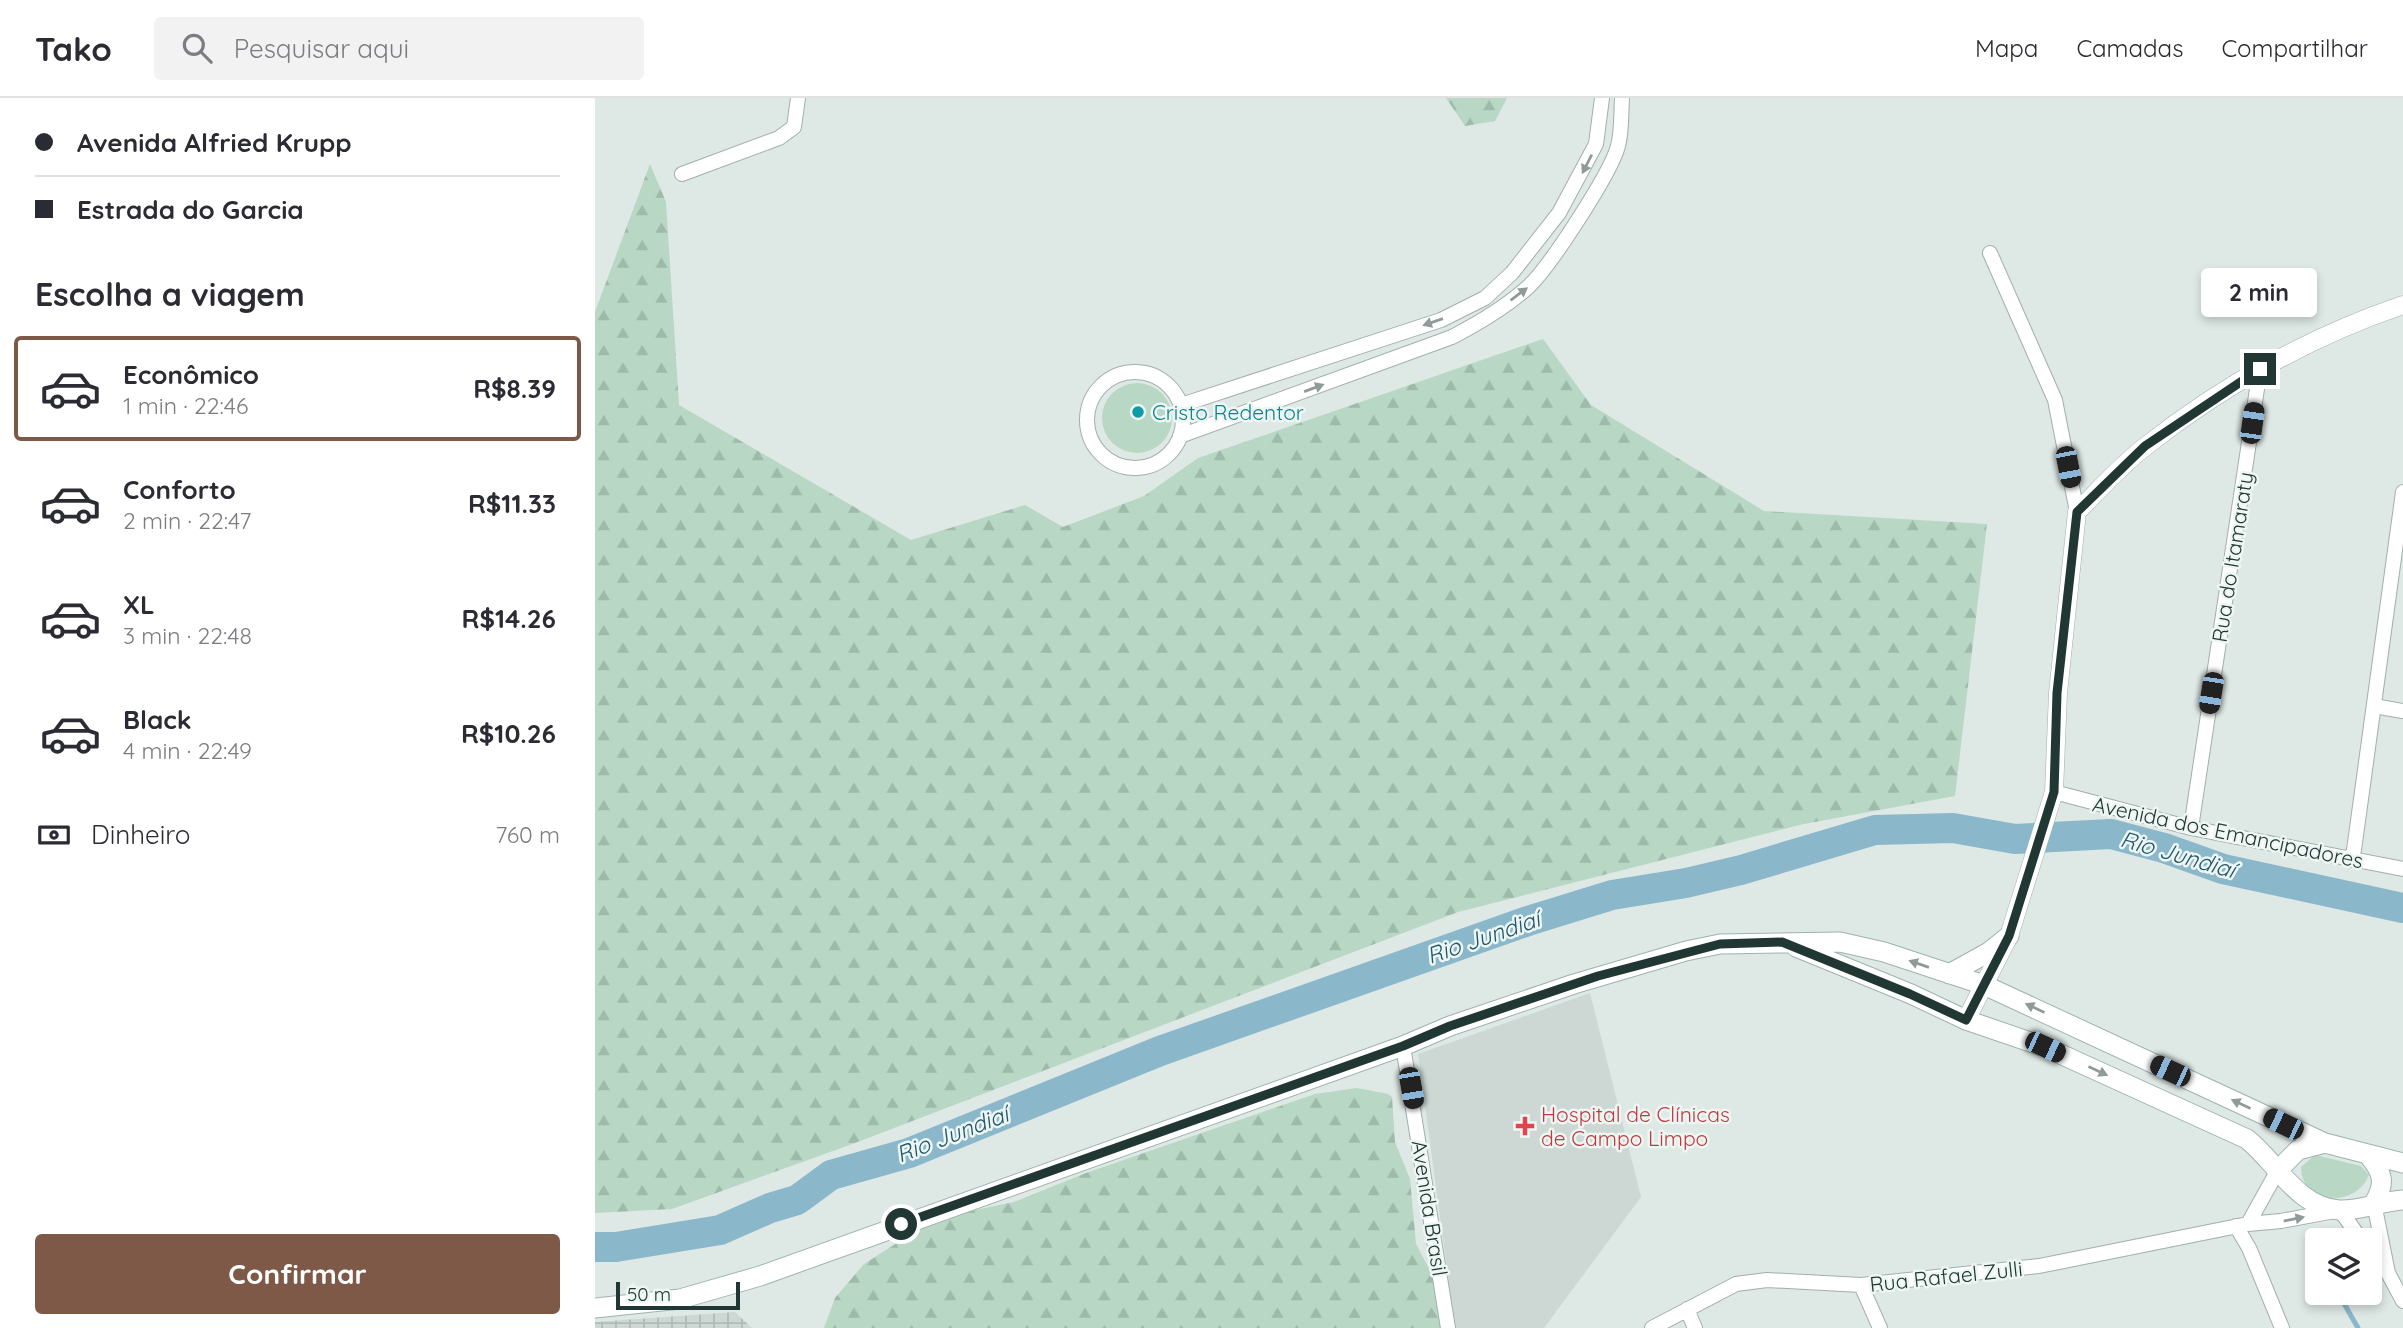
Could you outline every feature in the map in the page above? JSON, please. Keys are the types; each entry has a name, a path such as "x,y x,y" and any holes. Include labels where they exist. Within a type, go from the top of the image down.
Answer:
{"main road":[{"path":"1949,974 1989,952 2009,936"},
{"path":"1782,942 1966,1020 2045,1047 2247,1139 2266,1155 2309,1201 2340,1210 2392,1202 2382,1186 2382,1172 2369,1156"},
{"path":"595,1308 680,1299 760,1276 1403,1046 1450,1026 1583,981 1686,951 1720,944 1840,942 1984,985 2325,1143 2403,1163"},
{"path":"2278,1170 2298,1150 2325,1143"}],"street":[{"path":"682,174 779,138 793,127 798,98"},
{"path":"1181,405 1441,320 1485,298 1511,273 1559,213 1596,144 1602,98"},
{"path":"1180,436 1452,337 1483,321 1530,285 1573,227 1618,146 1622,98"},
{"path":"1559,213 1573,227"},
{"path":"1966,1020 2009,936 2054,792 2057,693 2077,512 2055,400 1990,253"},
{"path":"2077,512 2145,446 2260,369 2359,320 2403,305"},
{"name":"Rua do Itamaraty","path":"2191,828 2260,369"},
{"path":"1120,374 1150,374 1163,381 1181,405 1183,421 1180,436 1162,460 1149,466 1127,467 1106,458 1096,447 1087,419 1097,392 1120,374"},
{"path":"2350,860 2354,850 2403,492"},
{"path":"2374,706 2403,711"},
{"name":"Avenida dos Emancipadores","path":"2054,792 2191,828 2403,869"},
{"name":"Avenida Brasil","path":"1403,1046 1448,1328"},
{"path":"2278,1170 2242,1225 2282,1328"},
{"path":"2388,1273 2392,1202"},
{"path":"2340,1210 2353,1228"},
{"name":"Rua Rafael Zulli","path":"1652,1328 1736,1284 1767,1280 1861,1286 2039,1266 2242,1225 2340,1210"},
{"path":"2382,1266 2403,1301"},
{"path":"1861,1286 1880,1328"},
{"path":"1687,1309 1695,1328"}],"shaded area":[{"name":"Hospital de Clínicas de Campo Limpo","path":"1590,993 1641,1197 1544,1328 1455,1328 1418,1054"},
{"path":"735,1312 752,1328 595,1328 595,1322"}],"green space":[{"path":"1446,98 1507,98 1495,121 1465,126"},
{"path":"650,164 666,202 679,405 911,540 1025,505 1063,527 1144,496 1198,458 1543,339 1591,405 1764,511 1987,524 1955,796 1804,824 1458,912 855,1143 672,1209 595,1213 595,312"},
{"path":"1130,383 1144,383 1157,388 1167,398 1172,418 1167,438 1157,448 1144,453 1130,453 1117,448 1107,438 1102,425 1102,411 1107,398 1117,388"},
{"path":"1357,1088 1392,1097 1395,1142 1410,1179 1416,1244 1441,1291 1450,1328 824,1328 835,1298 864,1264 936,1218 1014,1202 1086,1173 1315,1094"},
{"path":"2315,1155 2361,1166 2369,1175 2362,1186 2352,1193 2330,1198 2319,1195 2303,1180 2301,1167"}],"waterway":[{"name":"Rio Jundiaí","path":"595,1247 616,1247 720,1230 770,1208 797,1200 831,1175 909,1153 1160,1051 1528,921 1612,895 1686,883 1741,870 1875,830 1953,828 2015,839 2111,834 2164,848 2223,869 2403,908"},
{"path":"2345,1305 2358,1328"}],"place":[{"name":"Cristo Redentor","path":"1138,412"},
{"name":"Hospital de Clínicas de Campo Limpo","path":"1525,1126"}],"route":[{"path":"901,1224 1403,1046 1450,1026 1598,976 1720,944 1782,942 1823,957 1966,1020 2009,936 2054,792 2057,693 2077,512 2145,446 2260,369"}]}
